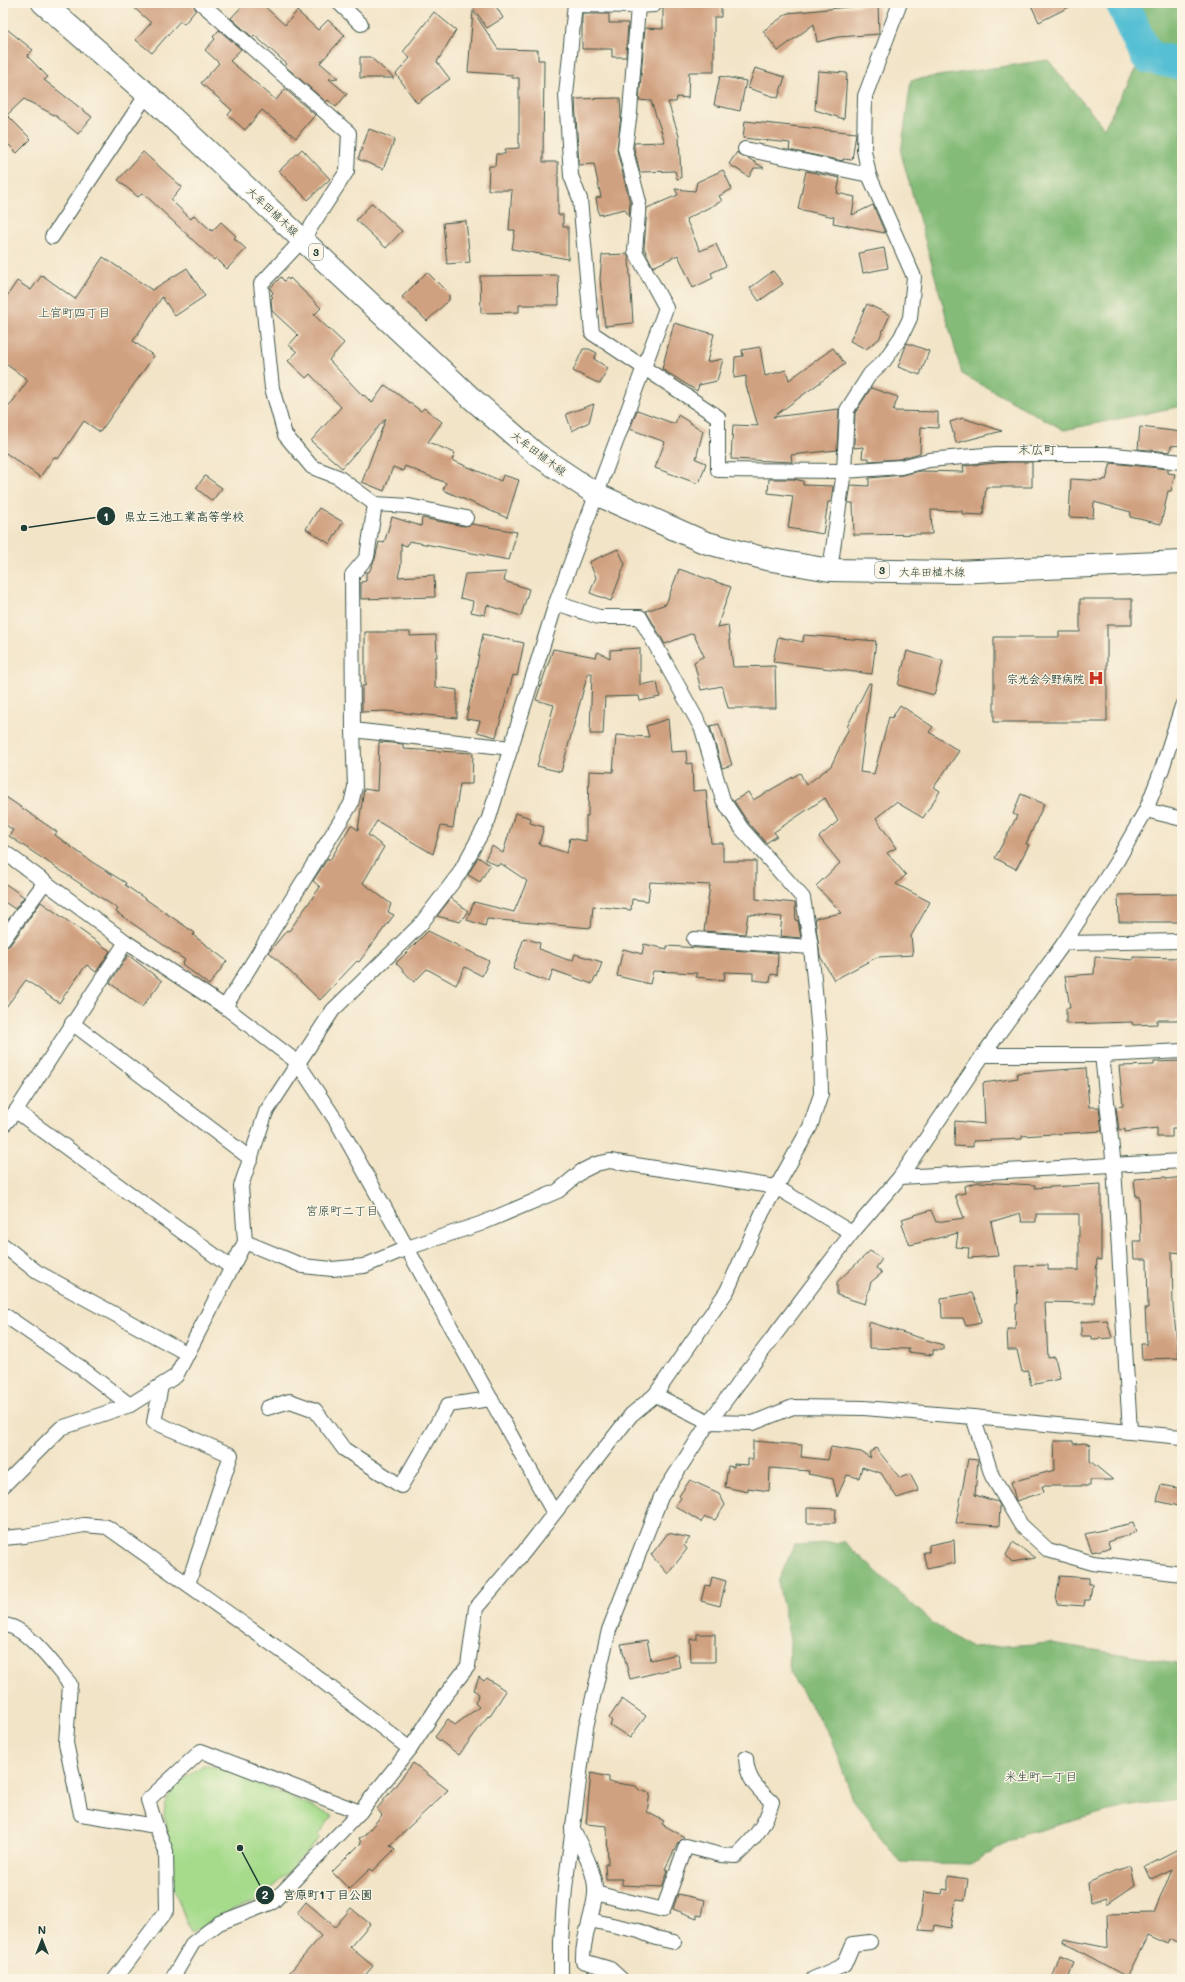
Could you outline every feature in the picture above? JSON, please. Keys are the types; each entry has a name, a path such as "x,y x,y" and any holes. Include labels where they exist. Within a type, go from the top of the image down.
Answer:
{"main road":[{"name":"大牟田植木線","path":"43,3 147,94 469,396 536,454 596,494 704,542 766,559 830,570 955,572 1182,562"}],"street":[{"path":"339,3 361,24"},
{"path":"654,3 654,6 575,4 566,95 571,176 580,199 592,333 718,417 718,470 844,471 901,467 929,460 996,454 1106,454 1182,462"},
{"path":"830,570 844,471 847,410 870,374 884,361 904,331 910,318 914,277 869,175 864,150 865,96 900,3"},
{"path":"207,5 349,134 347,171 303,239 261,284 272,388 285,435 312,467 338,477 374,504 409,506 466,518"},
{"path":"3,1486 61,1428 130,1405 176,1376 245,1242 241,1186 266,1112 297,1062 333,1010 420,925 459,874 488,821 556,604 666,308 635,251 640,202 625,148 630,112 638,6"},
{"path":"52,237 147,94"},
{"path":"745,149 869,175"},
{"path":"225,1007 351,804 356,787 353,730 352,574 367,557 374,504"},
{"path":"172,1979 193,1943 219,1923 273,1902 360,1812 410,1749 444,1697 468,1666 476,1608 554,1513 631,1415 655,1395 726,1291 776,1187 810,1127 822,1094 820,1044 810,947 803,898 742,829 723,800 702,729 640,617 599,617 556,604"},
{"path":"561,1979 564,1896 586,1727 609,1630 661,1497 708,1422 852,1233 900,1177 983,1055 1064,943 1117,861 1146,810 1162,769 1182,706"},
{"path":"353,730 511,748"},
{"path":"1146,810 1182,819"},
{"path":"3,851 126,942 225,1007 297,1062 337,1122 554,1513"},
{"path":"3,940 45,882"},
{"path":"694,939 810,947"},
{"path":"1064,943 1182,941"},
{"path":"3,1126 16,1111 72,1022 126,942"},
{"path":"72,1022 251,1159"},
{"path":"983,1055 1102,1055 1182,1051"},
{"path":"1102,1055 1114,1166 1130,1431"},
{"path":"16,1111 232,1268"},
{"path":"245,1242 303,1266 332,1269 364,1266 407,1248 487,1221 558,1191 582,1171 596,1164 610,1161 776,1187 852,1233"},
{"path":"900,1177 1182,1161"},
{"path":"3,1245 37,1272 188,1354"},
{"path":"3,1314 80,1367 130,1405"},
{"path":"161,1386 154,1422 231,1455 188,1584"},
{"path":"655,1395 708,1422 753,1424 793,1407 864,1408 1130,1431 1182,1437"},
{"path":"267,1408 290,1401 315,1410 344,1449 401,1486 448,1405 491,1399"},
{"path":"973,1417 992,1476 1021,1525 1048,1550 1093,1563 1182,1574"},
{"path":"3,1538 25,1536 84,1525 107,1527 304,1667 410,1749"},
{"path":"3,1625 10,1625 30,1639 70,1684 66,1742 81,1814 156,1826"},
{"path":"115,1979 167,1910 166,1851 148,1800 201,1751 360,1812"},
{"path":"595,1893 663,1910 686,1846 722,1855 736,1856 753,1840 767,1819 772,1802 752,1783 746,1766 746,1758"},
{"path":"572,1828 588,1860 595,1893 590,1920 582,1949 583,1961 610,1969 621,1979"},
{"path":"590,1920 639,1931 656,1938 674,1942"},
{"path":"813,1979 844,1965 853,1944 870,1942"}],"green space":[{"path":"1133,3 1182,3 1182,406 1064,430 962,374 901,153 911,80 1048,60 1104,128 1151,42"},
{"path":"844,1542 934,1624 971,1648 1051,1643 1182,1664 1182,1799 1108,1811 1022,1835 970,1864 900,1862 853,1799 830,1736 789,1672 790,1640 778,1582 794,1545"},
{"path":"203,1765 227,1769 333,1816 318,1834 319,1839 263,1898 234,1909 191,1933 172,1884 171,1857 164,1816 165,1805 171,1792 180,1782"}],"building":[{"path":"129,3 193,3 196,10 184,24 180,21 152,53 136,40 151,23"},
{"path":"245,3 261,3 285,25 297,11 318,30 328,20 345,35 320,63 338,78 329,79 347,94 336,107 328,100 326,102 285,66 287,64 254,35 252,37 231,18"},
{"path":"470,3 494,3 503,18 487,28"},
{"path":"663,3 721,3 721,17 714,17 714,72 689,72 688,98 677,97 676,102 668,102 679,136 681,178 677,179 675,171 640,172 634,148 634,143 665,142 651,101 639,100 645,28 663,29"},
{"path":"1030,3 1077,3 1039,22"},
{"path":"878,4 879,34 838,37 817,42 814,24 778,51 763,31 788,13"},
{"path":"473,11 498,49 538,50 538,60 544,60 543,162 558,162 558,215 563,215 563,227 568,227 568,259 512,249 515,230 509,230 512,190 488,190 489,166 495,166 496,154 505,154 505,149 519,148 519,78 512,78 512,75 468,72"},
{"path":"434,12 456,30 437,62 450,79 417,103 396,74 410,58 403,52"},
{"path":"582,14 609,14 609,23 628,23 626,57 612,57 612,49 582,49"},
{"path":"3,26 33,50 27,56 48,77 44,80 92,117 78,134 56,116 24,99 7,115 31,139 17,153 3,139"},
{"path":"219,30 241,49 230,61 276,100 285,89 315,115 296,138 262,110 245,130 228,115 232,110 201,83 219,63 205,50 215,39 213,37"},
{"path":"360,57 370,57 394,78 360,78"},
{"path":"755,68 785,77 778,98 748,88"},
{"path":"818,71 847,73 844,119 815,110"},
{"path":"720,76 746,81 740,111 714,105"},
{"path":"620,98 621,116 617,150 630,203 629,217 625,209 599,215 596,198 601,197 594,164 579,165 575,99"},
{"path":"745,121 856,133 852,160 843,159 843,161 789,150 790,143 743,138"},
{"path":"369,129 395,139 383,169 358,159"},
{"path":"302,149 330,179 308,200 279,171"},
{"path":"143,152 182,187 171,200 191,219 194,215 212,231 221,222 236,236 234,238 246,249 227,269 216,258 214,260 143,193 138,197 118,180"},
{"path":"737,152 740,156 748,158 764,168 754,168 749,177 729,164"},
{"path":"723,170 732,189 719,196 722,201 686,219 700,251 716,244 726,266 711,273 713,278 693,288 678,255 653,267 644,248 647,208 678,195 675,189 695,191 697,182"},
{"path":"806,171 840,178 837,193 855,197 852,215 873,205 885,233 833,223 834,217 798,209"},
{"path":"372,203 402,231 386,248 356,220"},
{"path":"466,221 470,262 447,264 443,223"},
{"path":"884,248 888,268 863,273 859,253"},
{"path":"627,254 629,259 633,323 605,326 600,279 602,255"},
{"path":"103,257 152,290 187,268 205,296 175,316 162,297 133,341 154,356 100,432 84,421 58,459 54,457 40,477 3,451 3,415 28,380 3,362 3,302 17,281 31,290 42,275 75,299"},
{"path":"773,271 783,284 759,301 750,288"},
{"path":"427,272 449,294 449,300 427,321 402,297"},
{"path":"558,275 559,305 519,305 519,312 481,313 480,276"},
{"path":"281,277 284,281 287,278 289,280 290,278 321,308 314,315 344,343 329,360 363,396 364,395 372,403 385,385 421,411 424,408 442,422 428,442 455,453 452,460 501,481 503,475 519,480 507,518 443,490 446,483 405,466 403,471 393,467 384,491 362,482 386,418 342,468 311,441 341,407 310,374 306,378 288,361 297,352 289,345 298,335 272,311 271,299 273,297 271,295 273,293 270,288"},
{"path":"867,304 890,315 879,339 866,349 850,341"},
{"path":"674,323 714,334 707,362 723,359 717,381 699,385 697,391 662,369"},
{"path":"907,343 929,351 920,375 898,367"},
{"path":"760,347 765,376 786,370 789,380 833,348 845,364 773,417 839,409 837,450 791,455 792,462 731,459 733,425 758,426 746,385 746,376 734,378 735,357 743,356 742,350"},
{"path":"583,349 589,349 597,353 594,359 608,368 600,384 573,371"},
{"path":"871,388 898,397 893,411 938,412 938,428 921,427 920,453 899,459 869,461 869,458 862,458 863,447 854,448 855,413"},
{"path":"594,404 589,422 572,431 566,414"},
{"path":"637,410 675,424 678,415 703,431 696,459 706,463 699,484 655,468 665,442 630,429"},
{"path":"963,418 1002,431 956,443 950,422"},
{"path":"1140,427 1182,432 1182,445 1171,446 1170,452 1138,449"},
{"path":"1009,462 1032,462 1032,487 986,487 983,515 962,514 962,511 931,510 932,534 854,535 853,503 848,503 851,485 869,486 869,478 902,475 920,471 964,472 963,466"},
{"path":"1111,463 1168,469 1168,473 1175,474 1171,491 1168,491 1161,524 1130,517 1131,512 1094,502 1093,518 1069,517 1071,479 1106,480"},
{"path":"205,476 222,488 212,501 196,488"},
{"path":"769,479 793,479 803,481 803,485 833,486 831,502 828,502 823,534 788,528 793,496 768,493"},
{"path":"319,508 343,522 330,544 306,529"},
{"path":"392,517 421,526 422,518 464,526 472,524 517,532 509,560 409,541 407,546 401,544 401,565 398,577 434,575 435,597 361,599 361,582 366,581 366,572 369,572 375,559 379,542 384,543"},
{"path":"618,549 625,564 611,601 590,593 596,577 589,562"},
{"path":"679,569 731,587 717,627 728,625 733,667 775,666 776,708 728,708 722,686 701,690 694,662 704,656 693,633 665,644 646,611 666,604"},
{"path":"506,572 504,581 529,589 521,616 487,605 485,615 471,612 473,601 460,598 465,574"},
{"path":"1080,599 1132,599 1132,625 1107,625 1107,722 994,722 994,637 1059,637 1059,632 1080,632"},
{"path":"365,632 410,632 410,636 436,635 437,657 435,657 435,687 457,690 457,718 385,711 362,712 362,686 365,686"},
{"path":"483,634 524,643 517,676 513,675 496,737 477,732 480,721 466,719"},
{"path":"804,635 876,641 872,674 773,662 778,637 803,642"},
{"path":"640,648 640,685 657,682 660,697 640,701 639,696 605,697 603,734 590,734 592,673 588,673 561,772 537,766 554,705 536,700 553,649 596,657 598,652 610,658 610,650"},
{"path":"907,651 943,661 934,695 898,685"},
{"path":"869,683 871,683 860,772 874,774 889,717 892,718 900,705 933,727 929,732 959,751 934,787 940,791 923,818 896,802 876,818 896,848 887,853 906,875 896,884 930,902 911,936 913,955 877,957 834,980 820,956 815,918 842,913 816,886 840,863 819,837 838,821 825,798 774,832 777,836 766,843 749,824 734,801 748,792 753,800 800,773 806,785 831,766 849,728 847,727"},
{"path":"668,719 671,752 686,751 687,764 692,763 693,791 706,790 711,843 723,843 723,861 756,861 756,899 795,903 796,921 798,920 801,938 780,936 782,917 748,914 745,934 704,931 710,885 650,882 648,901 632,899 631,910 593,906 591,928 487,919 485,926 467,920 474,902 514,912 527,881 500,863 498,866 485,859 492,846 503,853 515,813 531,818 530,823 544,827 539,844 567,853 570,838 586,841 589,771 613,772 616,735 649,737 646,726"},
{"path":"719,724 732,765 722,768 710,726"},
{"path":"379,742 403,744 403,749 473,753 472,784 460,784 453,828 441,826 433,854 377,821 368,835 384,847 363,883 391,904 388,912 394,915 359,962 357,961 320,1000 269,952 287,930 289,931 320,887 313,881 328,858 330,860 351,825 358,830 364,789 377,791"},
{"path":"1021,794 1044,804 1026,844 1029,845 1016,869 995,858 1017,816 1013,814"},
{"path":"3,795 57,832 55,835 92,862 126,883 125,885 195,933 193,935 227,961 209,985 182,964 185,960 116,912 118,909 9,836 13,830 3,823"},
{"path":"478,857 490,865 480,882 468,875"},
{"path":"3,882 24,897 15,909 3,901"},
{"path":"1182,894 1182,922 1119,922 1118,895"},
{"path":"451,898 468,911 460,922 437,916"},
{"path":"41,902 110,951 96,972 87,965 84,968 59,1003 26,980 3,1011 3,948 10,945"},
{"path":"428,931 489,961 482,976 465,967 456,985 427,969 414,982 396,963"},
{"path":"524,938 540,943 539,949 568,960 573,960 575,954 602,962 597,978 595,977 592,984 553,970 549,982 513,969"},
{"path":"644,944 667,949 667,946 778,953 777,975 771,974 770,982 753,980 753,973 725,972 724,980 696,977 697,973 653,971 650,984 617,976 623,949 642,954"},
{"path":"128,955 162,981 142,1007 110,983"},
{"path":"1095,957 1133,960 1133,957 1182,958 1182,1020 1157,1020 1157,1024 1133,1025 1132,1022 1066,1024 1066,1008 1070,1008 1065,976 1094,974"},
{"path":"1180,1061 1180,1128 1172,1128 1172,1137 1157,1137 1157,1128 1125,1132 1125,1129 1119,1130 1116,1107 1123,1106 1119,1066 1154,1065 1154,1062"},
{"path":"1086,1068 1089,1107 1099,1107 1102,1131 1022,1136 1022,1139 973,1141 973,1147 954,1146 955,1121 985,1124 983,1083 1018,1078 1017,1073"},
{"path":"1166,1177 1167,1179 1182,1177 1182,1253 1172,1252 1173,1307 1179,1358 1142,1359 1141,1344 1147,1344 1145,1308 1148,1308 1147,1259 1134,1259 1133,1241 1141,1241 1139,1196 1136,1197 1134,1179"},
{"path":"979,1182 1035,1185 1035,1188 1101,1184 1101,1260 1097,1259 1094,1303 1045,1302 1048,1358 1055,1357 1060,1379 1031,1385 1028,1371 1022,1372 1017,1350 1008,1350 1007,1329 1015,1329 1016,1304 1018,1304 1016,1266 1048,1265 1048,1270 1079,1270 1079,1214 1036,1214 1036,1222 1022,1222 1020,1213 991,1222 998,1256 968,1258 969,1248 956,1247 958,1233 910,1245 902,1225 904,1223 902,1219 931,1210 936,1222 964,1218 955,1195 965,1193 964,1186"},
{"path":"870,1251 882,1259 876,1268 882,1273 871,1282 865,1304 837,1295 837,1282"},
{"path":"972,1293 979,1310 981,1323 966,1326 963,1318 942,1318 941,1298"},
{"path":"1107,1320 1112,1338 1092,1339 1092,1336 1081,1336 1081,1322"},
{"path":"869,1322 943,1345 943,1350 933,1350 933,1355 908,1352 909,1349 869,1348"},
{"path":"753,1441 802,1445 801,1457 828,1460 831,1447 861,1452 871,1458 869,1453 876,1448 900,1478 910,1474 919,1491 897,1498 881,1473 862,1467 859,1478 847,1475 837,1497 833,1479 808,1474 809,1471 770,1468 769,1491 748,1488 748,1492 725,1487 728,1466 734,1467 734,1464 748,1465 748,1459 753,1459"},
{"path":"1054,1441 1073,1441 1073,1444 1085,1443 1090,1445 1090,1461 1113,1480 1090,1480 1090,1486 1042,1486 1044,1492 1016,1501 1011,1482 1055,1470"},
{"path":"968,1459 978,1460 975,1495 998,1502 1000,1506 999,1526 956,1523"},
{"path":"690,1480 719,1493 725,1505 715,1520 705,1517 701,1522 675,1506 681,1498 679,1496"},
{"path":"1161,1485 1182,1489 1179,1506 1157,1501"},
{"path":"807,1508 836,1509 835,1523 807,1523"},
{"path":"1133,1523 1136,1532 1108,1542 1110,1548 1092,1552 1085,1534"},
{"path":"668,1533 690,1538 684,1545 687,1549 668,1574 651,1555"},
{"path":"954,1540 955,1563 927,1569 923,1552 929,1552 929,1545"},
{"path":"1013,1542 1035,1558 1012,1562 1006,1555"},
{"path":"1060,1576 1089,1578 1089,1584 1092,1584 1090,1600 1085,1600 1084,1606 1057,1604 1056,1599"},
{"path":"712,1577 726,1581 720,1606 701,1601 705,1585 710,1586"},
{"path":"697,1634 715,1634 715,1662 691,1662 690,1639 697,1639"},
{"path":"647,1640 651,1660 677,1654 680,1667 630,1679 621,1644"},
{"path":"479,1677 484,1681 487,1678 506,1691 489,1717 488,1716 459,1755 435,1737 448,1719 455,1725 479,1707 475,1703 479,1694 474,1690"},
{"path":"622,1699 646,1716 630,1738 610,1725 612,1721 609,1718"},
{"path":"413,1763 448,1790 390,1845 395,1849 373,1871 370,1869 349,1889 332,1872 361,1843 359,1838 364,1836 382,1815 377,1809"},
{"path":"591,1773 609,1777 609,1782 636,1786 639,1790 650,1793 647,1812 664,1821 662,1824 684,1837 678,1843 665,1869 668,1870 662,1887 622,1885 622,1879 606,1879 605,1864 608,1864 607,1826 586,1824"},
{"path":"1182,1847 1182,1934 1177,1943 1170,1940 1168,1944 1148,1935 1127,1977 1063,1942 1064,1939 1108,1948 1107,1914 1154,1913 1172,1869 1151,1879 1145,1866"},
{"path":"1131,1866 1135,1885 1107,1904 1107,1898 1090,1903 1088,1883 1114,1871"},
{"path":"948,1876 968,1879 965,1900 956,1899 951,1928 935,1925 934,1931 919,1930 924,1892 942,1894 943,1889 948,1890"},
{"path":"678,1894 705,1900 702,1916 697,1915 697,1918 673,1909"},
{"path":"306,1902 335,1927 351,1908 370,1924 350,1947 373,1966 362,1979 284,1979 321,1936 297,1913"},
{"path":"1060,1956 1074,1962 1068,1979 1052,1979"}],"waterway":[{"path":"1122,3 1147,57 1182,64"}],"place":[{"name":"県立三池工業高等学校","path":"24,528"},
{"name":"宗光会今野病院","path":"1096,678"},
{"name":"宮原町1丁目公園","path":"240,1848"}],"district":[{"name":"上官町四丁目","path":"74,312"},
{"name":"末広町","path":"1037,448"},
{"name":"宮原町二丁目","path":"342,1210"},
{"name":"米生町一丁目","path":"1041,1776"}]}
